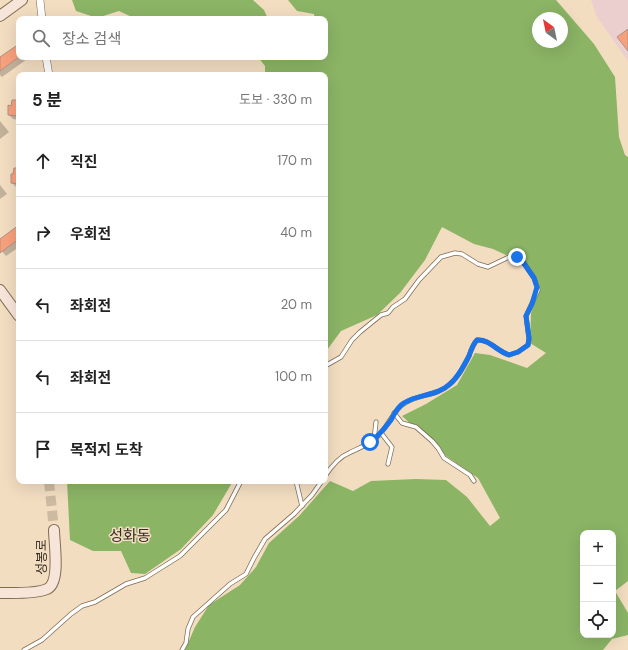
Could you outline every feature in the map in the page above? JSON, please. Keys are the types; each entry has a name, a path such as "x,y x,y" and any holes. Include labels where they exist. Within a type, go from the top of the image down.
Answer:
{"street":[{"path":"0,16 22,0"},
{"path":"40,0 42,16"},
{"path":"46,60 48,72"},
{"path":"0,290 16,312"},
{"name":"성봉로","path":"0,594 46,590 53,584 56,571 54,530"}],"lane":[{"path":"328,364 341,357 352,340 360,332 381,315 388,313 393,307 405,299 419,280 441,257 455,253 462,254 478,264 488,267 509,257 517,257 521,259 534,278 537,287 532,304 526,316 529,338 528,345 518,352 509,355 494,348 486,341 477,340 468,358 450,384 436,392 413,398 403,404 396,410 381,433 374,440 364,447 348,453 332,466 328,472"},
{"path":"394,414 402,423 416,427 432,441 444,458 470,475 474,481"},
{"path":"374,440 376,422"},
{"path":"381,433 392,447 388,464"},
{"path":"24,650 42,640 82,606 95,602 126,584 145,578 180,556 226,510 239,484"},
{"path":"297,484 302,506"},
{"path":"182,650 186,643 188,629 193,617 230,584 246,574 265,539 302,506 320,484"}],"shaded area":[{"path":"591,0 628,0 628,61 597,17"}],"green space":[{"path":"72,0 253,0 264,10 267,16 130,16 119,11 103,16 91,16 76,11"},
{"path":"288,0 556,0 566,12 532,12 532,48 568,48 568,14 594,44 615,77 619,137 625,155 628,157 628,581 616,590 616,530 580,530 580,638 616,638 612,639 603,650 185,650 195,627 209,605 240,585 256,567 269,543 299,516 330,481 353,491 371,481 416,479 446,480 467,497 490,526 500,518 478,478 446,456 402,416 426,404 457,385 475,353 490,355 527,368 546,353 530,343 531,313 539,284 518,252 506,255 493,249 474,244 442,227 425,260 400,293 377,315 341,331 328,349 328,72 265,72 265,66 260,60 328,60 328,16 314,16 314,14 297,11"},
{"path":"67,484 231,484 213,515 181,549 145,574 131,573 121,551 93,551 70,540"},
{"path":"616,593 628,613 628,635 616,638"}],"building":[{"path":"628,29 628,51 617,37"},
{"path":"16,46 16,59 0,71 0,57"},
{"path":"12,100 16,100 16,116 8,115 8,105 11,106"},
{"path":"14,168 16,168 16,184 11,183 11,174 13,174"},
{"path":"16,227 16,241 0,253 0,239"}],"tunnel":[{"path":"49,484 54,530"}],"district":[{"name":"성화동","path":"130,536"}],"route":[{"path":"370,442 377,438 396,410 403,404 413,398 428,395 444,389 450,384 468,358 477,340 486,341 494,348 509,355 518,352 528,345 529,338 526,316 538,290 534,278 521,259 517,257"}]}
